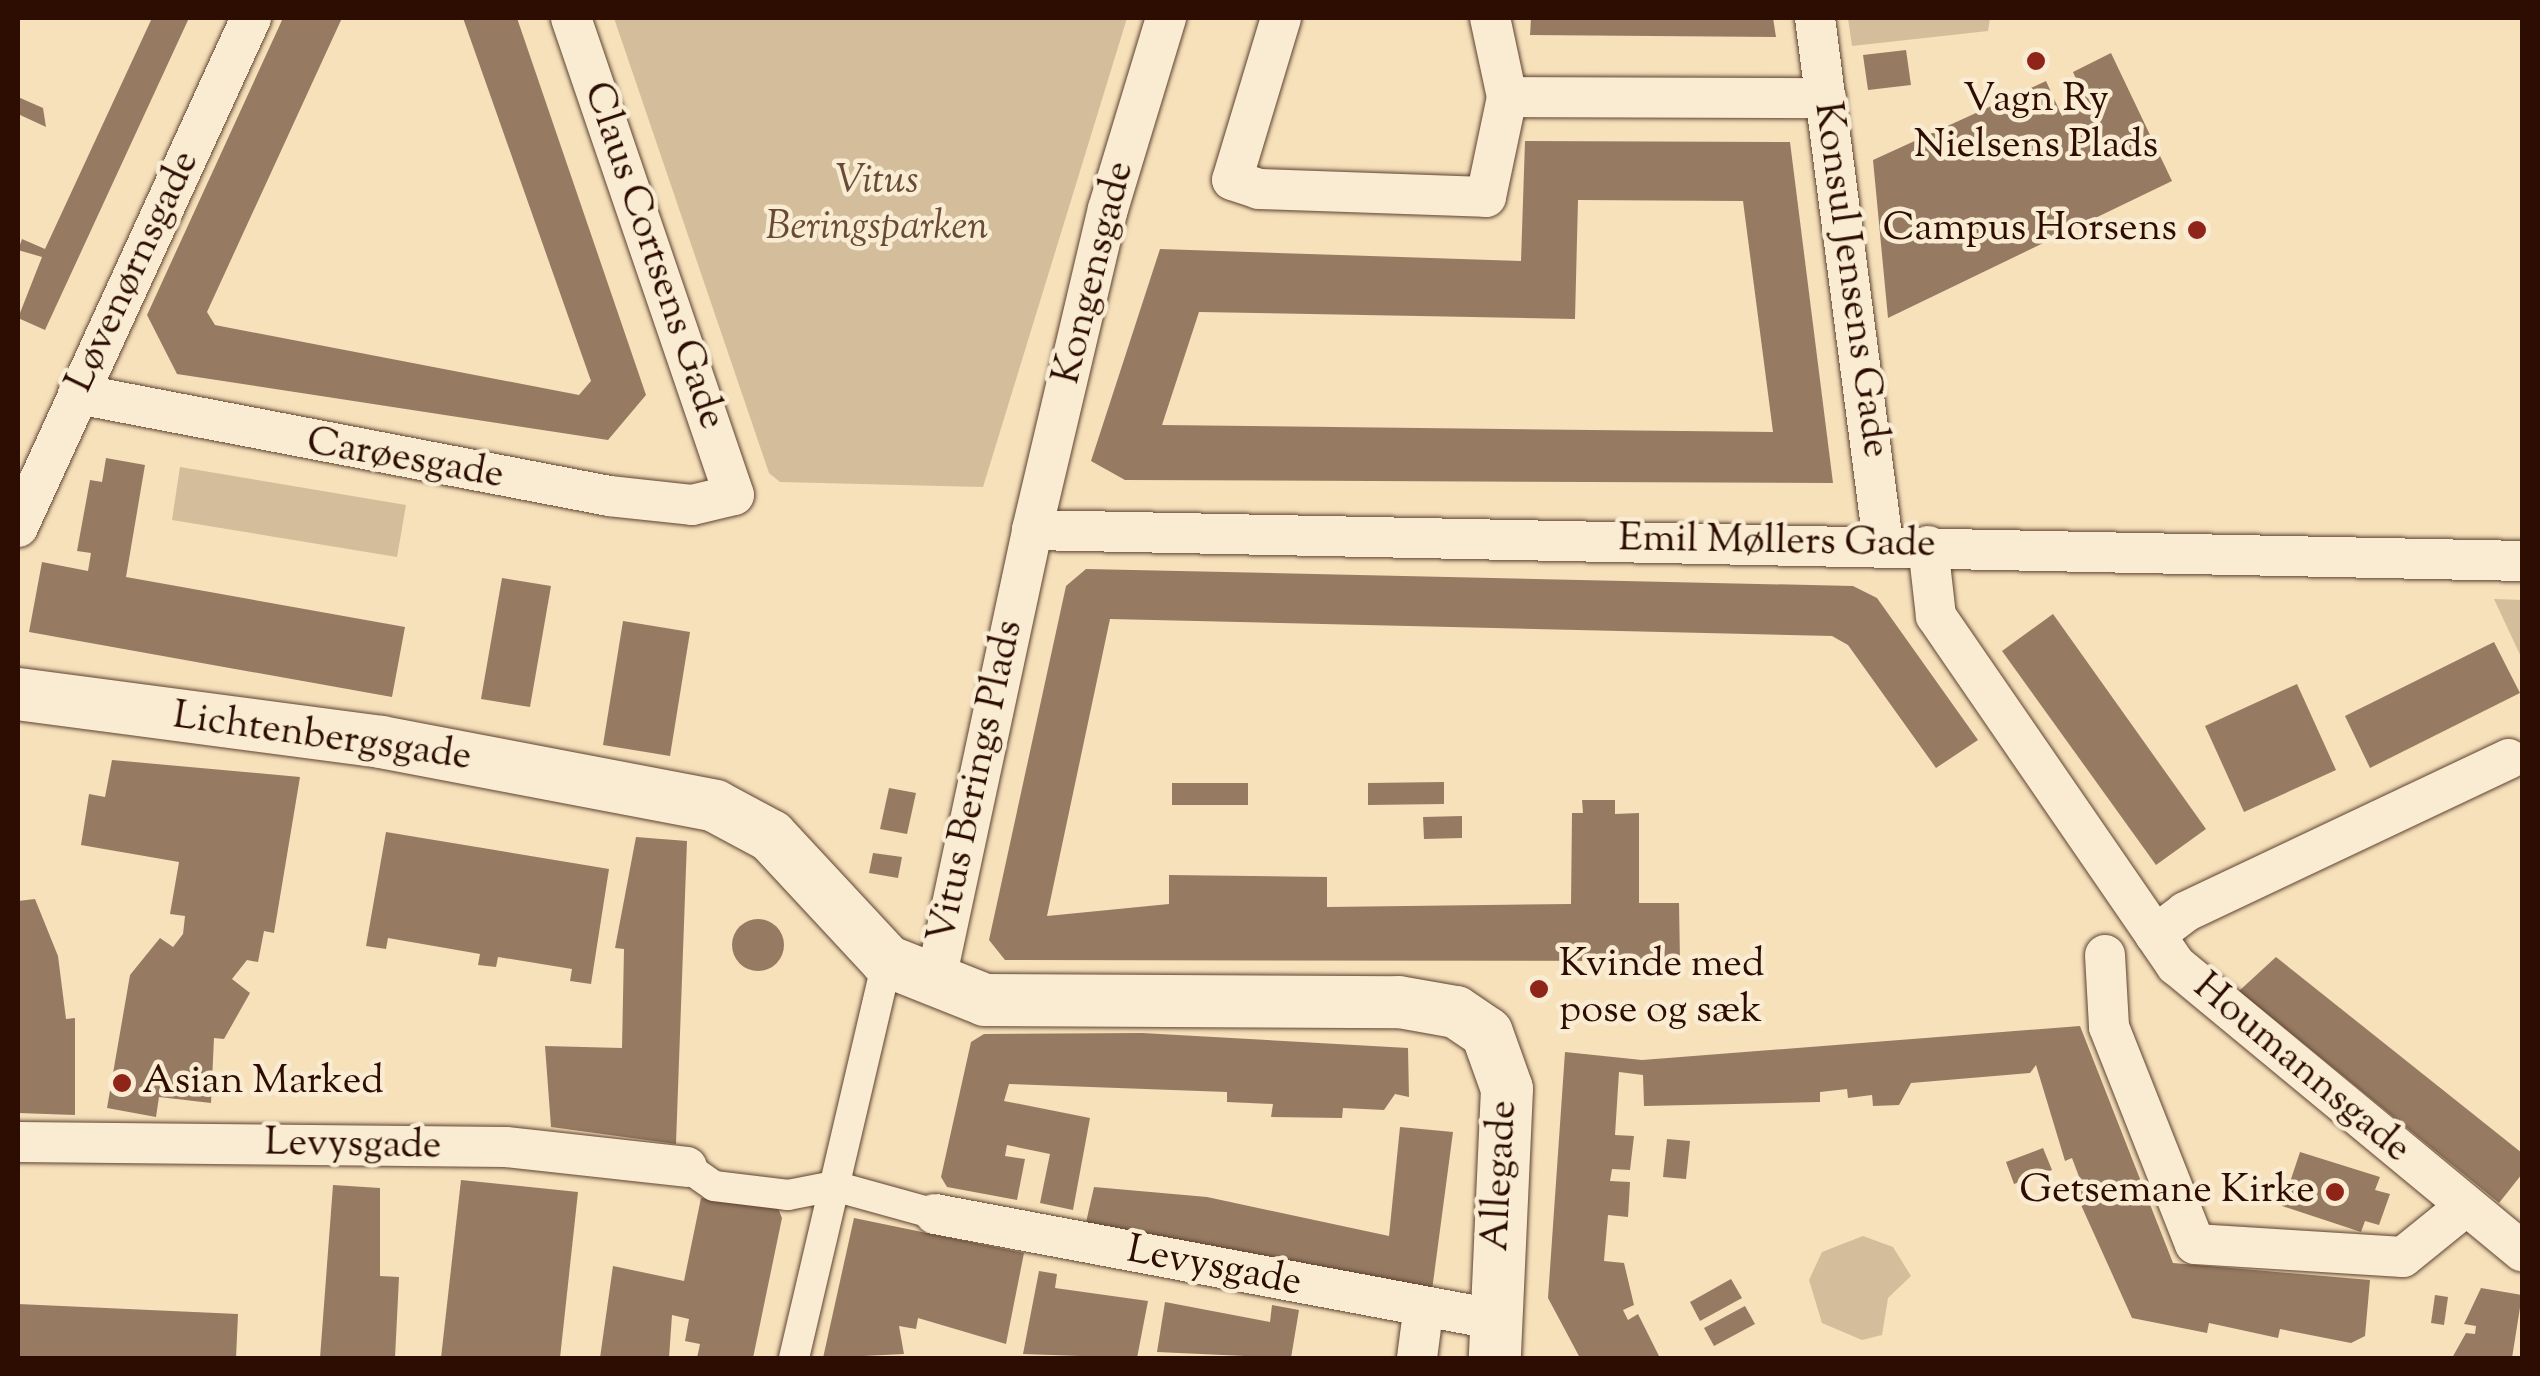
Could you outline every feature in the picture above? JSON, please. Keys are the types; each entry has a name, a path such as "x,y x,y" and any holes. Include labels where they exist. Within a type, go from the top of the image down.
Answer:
{"street":[{"name":"Løvenørnsgade","path":"18,527 251,18"},
{"name":"Claus Cortsens Gade","path":"572,18 734,495"},
{"name":"Kongensgade","path":"1032,530 1108,209 1166,18"},
{"path":"1281,18 1232,180 1259,190 1486,198 1507,97 1490,18"},
{"name":"Konsul Jensens Gade","path":"1815,18 1884,542"},
{"path":"1507,97 1826,98"},
{"name":"Carøesgade","path":"78,394 610,496 692,505 734,495"},
{"name":"Emil Møllers Gade","path":"1032,530 1884,542 2522,560"},
{"name":"Vitus Berings Plads","path":"626,786 715,806 771,836 887,961 935,984 1032,530"},
{"path":"1928,546 1936,616 2150,929 2509,758"},
{"name":"Lichtenbergsgade","path":"18,694 381,742 626,786"},
{"name":"Houmannsgade","path":"2150,929 2269,1048 2522,1251"},
{"path":"2105,955 2109,1027 2195,1244 2403,1258 2466,1206"},
{"name":"Vitus Berings Plads","path":"794,1358 887,961"},
{"name":"Allegade","path":"935,984 985,1000 1399,1002 1474,1022 1504,1069 1494,1339"},
{"name":"Levysgade","path":"18,1142 506,1147 687,1167"},
{"path":"687,1167 733,1188 935,1214"},
{"name":"Levysgade","path":"935,1214 1423,1312 1494,1339"},
{"path":"1417,1358 1423,1312"}],"green space":[{"name":"Vitus Beringsparken","path":"614,18 1127,18 983,487 780,482 769,473"},
{"path":"1848,18 1990,18 1988,31 1852,46"},
{"path":"180,467 406,505 397,557 172,520"},
{"path":"2494,599 2522,600 2522,659"},
{"path":"1863,1236 1893,1247 1911,1276 1888,1298 1882,1335 1862,1340 1822,1323 1809,1280 1822,1252"}],"building":[{"path":"152,18 189,18 45,330 18,318 42,257 18,250 22,239 45,249"},
{"path":"283,18 342,18 207,312 215,325 579,395 591,381 463,18 517,18 646,395 608,440 177,374 147,315"},
{"path":"1531,18 1773,18 1776,37 1530,35"},
{"path":"1906,50 1911,85 1868,90 1863,55"},
{"path":"2111,53 2172,181 1888,318 1873,160 2046,81 2062,116 2087,104 2073,72"},
{"path":"18,97 43,108 46,127 18,114"},
{"path":"1525,141 1790,142 1833,483 1125,480 1091,461 1160,249 1521,261","holes":["1578,200 1743,201 1773,432 1162,425 1199,312 1575,319"]},
{"path":"106,458 145,465 126,577 405,627 392,697 29,632 42,562 88,571 91,553 77,551 90,480 102,482"},
{"path":"1086,569 1853,586 1877,598 1978,740 1936,768 1848,645 1832,636 1110,619 1047,916 1169,904 1169,875 1327,877 1327,907 1571,904 1572,813 1583,813 1582,800 1615,800 1615,814 1639,813 1639,903 1679,903 1680,961 1005,960 989,940 1066,586"},
{"path":"502,578 551,586 530,707 481,699"},
{"path":"2053,614 2206,829 2156,865 2002,651"},
{"path":"623,621 690,632 670,756 603,745"},
{"path":"2494,642 2520,693 2370,768 2345,716"},
{"path":"2297,684 2336,770 2244,812 2205,726"},
{"path":"112,760 300,777 274,933 264,931 258,962 247,960 232,979 250,993 224,1039 214,1038 211,1103 159,1097 156,1117 107,1108 130,975 160,938 173,947 183,934 185,916 170,914 179,862 81,845 89,794 105,797"},
{"path":"1444,782 1444,804 1368,805 1368,783"},
{"path":"1172,783 1248,783 1248,805 1172,805"},
{"path":"889,788 916,793 907,834 880,829"},
{"path":"1462,816 1462,838 1424,839 1423,817"},
{"path":"386,832 609,869 591,984 570,981 572,969 498,957 496,967 478,965 480,954 388,938 386,949 366,946"},
{"path":"636,837 687,841 676,1144 551,1127 545,1046 622,1048 624,949 615,948"},
{"path":"873,853 902,857 898,878 869,873"},
{"path":"35,899 58,956 66,1019 75,1018 75,1115 18,1113 18,901"},
{"path":"758,919 776,927 784,945 776,963 758,971 740,963 732,945 740,927"},
{"path":"2276,957 2522,1153 2522,1174 2499,1203 2239,991"},
{"path":"2080,1026 2173,1263 2370,1280 2365,1336 2351,1343 2280,1329 2278,1338 2209,1323 2207,1333 2132,1318 2072,1185 2081,1182 2072,1158 2065,1161 2036,1065 2030,1073 1911,1083 1899,1105 1873,1106 1872,1095 1848,1098 1847,1089 1820,1092 1820,1102 1644,1106 1643,1075 1619,1072 1615,1135 1634,1136 1630,1170 1612,1169 1610,1181 1630,1182 1628,1217 1608,1215 1604,1261 1624,1263 1634,1305 1623,1310 1628,1320 1638,1314 1660,1358 1580,1358 1548,1298 1565,1052 1642,1060"},
{"path":"1142,1033 1408,1048 1409,1097 1395,1094 1384,1110 1343,1108 1342,1118 1271,1117 1273,1104 1227,1102 1227,1092 1009,1084 1004,1101 1090,1118 1073,1210 1040,1203 1050,1154 1007,1145 1005,1156 1025,1159 1017,1200 947,1187 941,1177 971,1042 984,1034"},
{"path":"1400,1127 1453,1132 1431,1298 1085,1227 1094,1187 1207,1197 1389,1236"},
{"path":"1667,1139 1690,1141 1686,1179 1663,1177"},
{"path":"2043,1148 2052,1170 2014,1184 2006,1162"},
{"name":"Getsemane Kirke","path":"2300,1152 2380,1177 2375,1190 2390,1194 2379,1225 2365,1221 2361,1232 2282,1206"},
{"path":"461,1180 578,1192 560,1358 441,1358"},
{"path":"333,1185 380,1188 380,1276 399,1277 395,1358 320,1358"},
{"path":"701,1198 778,1208 782,1218 753,1358 697,1358 700,1344 685,1341 689,1319 672,1315 669,1358 600,1358 613,1266 684,1281"},
{"path":"854,1218 1024,1253 1006,1344 918,1318 916,1329 899,1326 904,1354 823,1358"},
{"path":"1039,1271 1057,1274 1055,1288 1148,1301 1137,1358 1023,1354"},
{"path":"1731,1279 1742,1298 1700,1321 1690,1302"},
{"path":"2481,1288 2522,1295 2512,1358 2452,1358 2466,1333 2475,1334 2476,1326 2464,1324"},
{"path":"2435,1295 2448,1297 2444,1325 2431,1323"},
{"path":"1165,1302 1270,1322 1272,1305 1299,1310 1291,1358 1157,1352"},
{"path":"18,1304 238,1314 236,1358 18,1358"},
{"path":"1745,1306 1755,1324 1714,1346 1704,1328"}],"place":[{"name":"Vagn Ry Nielsens Plads","path":"2036,61"},
{"name":"Campus Horsens","path":"2197,230"},
{"name":"Kvinde med pose og sæk","path":"1539,989"},
{"name":"Asian Marked","path":"122,1083"},
{"name":"Getsemane Kirke","path":"2335,1192"}]}
